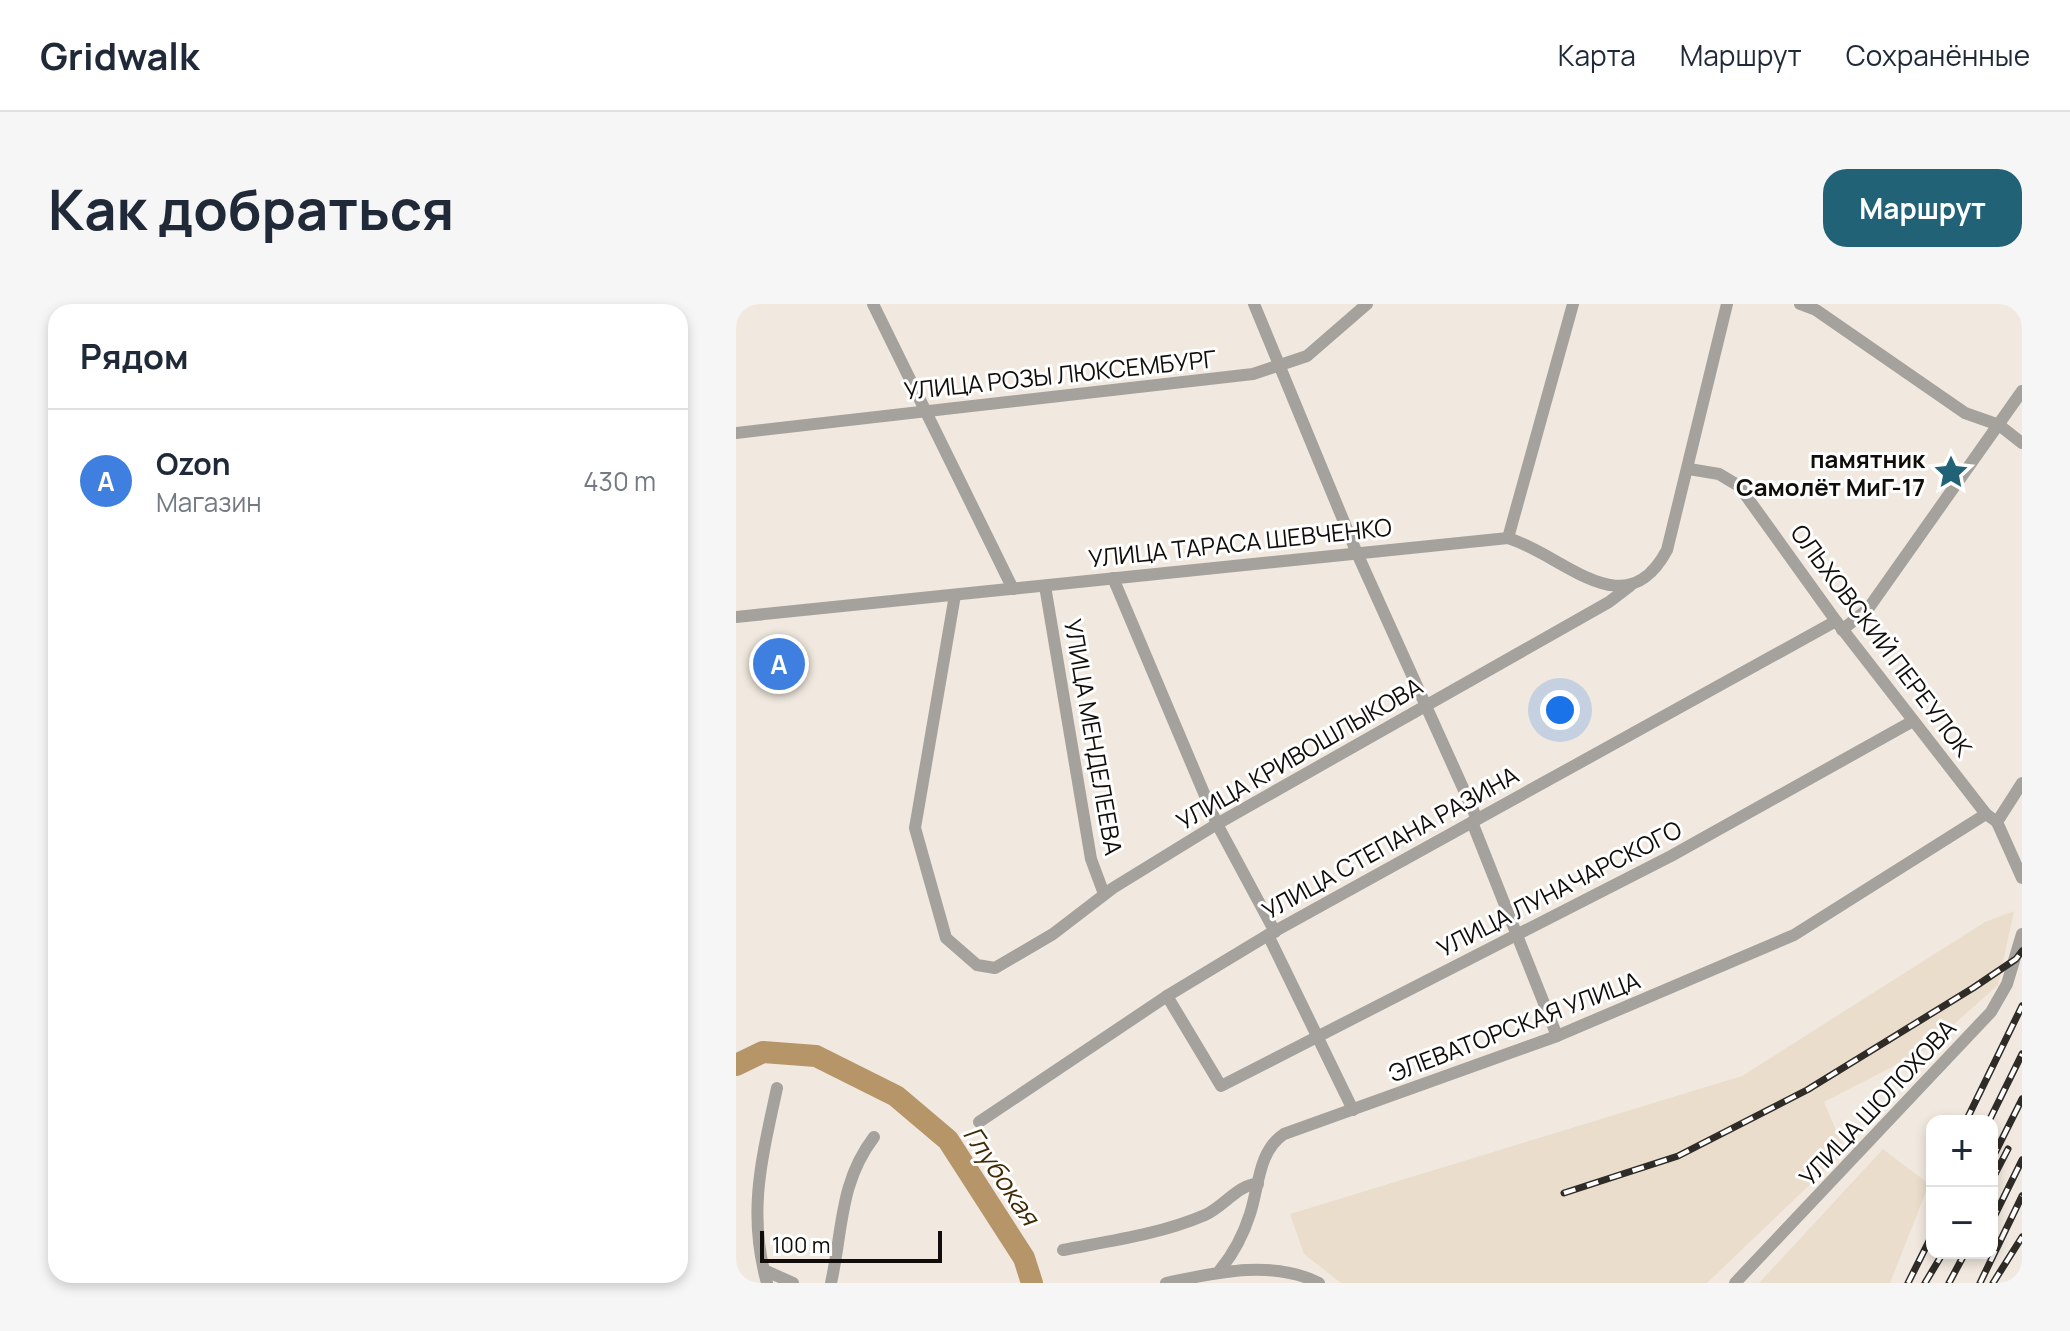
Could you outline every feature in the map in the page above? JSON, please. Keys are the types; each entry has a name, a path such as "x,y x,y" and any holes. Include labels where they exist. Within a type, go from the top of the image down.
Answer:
{"street":[{"path":"873,304 1013,589"},
{"path":"1254,304 1356,551 1474,820 1557,1036"},
{"name":"УЛИЦА РОЗЫ ЛЮКСЕМБУРГ","path":"736,433 1227,379 1307,356 1367,304"},
{"path":"1573,304 1508,538 1529,544 1584,577 1630,586"},
{"name":"УЛИЦА КРИВОШЛЫКОВА","path":"955,595 915,828 946,938 977,965 995,968 1053,934 1104,894 1217,824 1609,602 1652,574 1667,550 1727,304"},
{"path":"1800,304 1817,307 1965,413 1999,425 2022,443"},
{"path":"1839,626 1868,609 2022,391"},
{"name":"ОЛЬХОВСКИЙ ПЕРЕУЛОК","path":"1689,469 1719,474 1739,486 1839,626 1991,818"},
{"name":"УЛИЦА ТАРАСА ШЕВЧЕНКО","path":"736,617 1356,551 1508,538"},
{"path":"1113,578 1217,824 1353,1110"},
{"name":"УЛИЦА МЕНДЕЛЕЕВА","path":"1045,586 1091,859 1104,894"},
{"name":"УЛИЦА СТЕПАНА РАЗИНА","path":"979,1122 1167,996 1271,934 1474,820 1839,626"},
{"name":"УЛИЦА ЛУНАЧАРСКОГО","path":"1167,996 1221,1086 1671,856 1913,721"},
{"path":"2022,783 1991,818 2022,878"},
{"name":"ЭЛЕВАТОРСКАЯ УЛИЦА","path":"1220,1270 1238,1243 1274,1140 1557,1036 1794,935 1991,818"},
{"name":"УЛИЦА ШОЛОХОВА","path":"1735,1283 1991,1012 2007,984 2022,934"},
{"path":"777,1088 756,1186 757,1237 765,1277 793,1283"},
{"path":"831,1283 844,1192 874,1137"},
{"path":"1063,1250 1193,1220 1216,1210 1247,1186 1258,1184"},
{"path":"1166,1283 1220,1270 1279,1273 1319,1283"}],"shaded area":[{"path":"2014,911 1998,985 1925,1050 1824,1102 1845,1151 1707,1283 1341,1283 1304,1254 1290,1214 1742,1076 1985,922"},
{"path":"1883,1149 1926,1182 1926,1192 1890,1283 1759,1283"}],"waterway":[{"name":"Глубокая","path":"736,1065 763,1052 816,1056 896,1096 948,1140 1024,1258 1032,1283"}],"railway":[{"path":"1564,1193 1678,1156 1807,1090 1973,988 2016,959 2022,951"},
{"path":"1969,1115 2022,1006"},
{"path":"1992,1115 2022,1054"},
{"path":"1998,1147 2022,1099"},
{"path":"1998,1168 2008,1149"},
{"path":"1998,1209 2022,1160"},
{"path":"1980,1283 2022,1196"},
{"path":"1993,1283 2022,1237"},
{"path":"1908,1283 1926,1247"},
{"path":"1925,1283 1939,1259"},
{"path":"1949,1283 1962,1259"},
{"path":"2017,1283 2022,1276"}],"place":[{"name":"памятник Самолёт МиГ-17","path":"1951,472"},
{"name":"Ozon","path":"779,664"}]}
